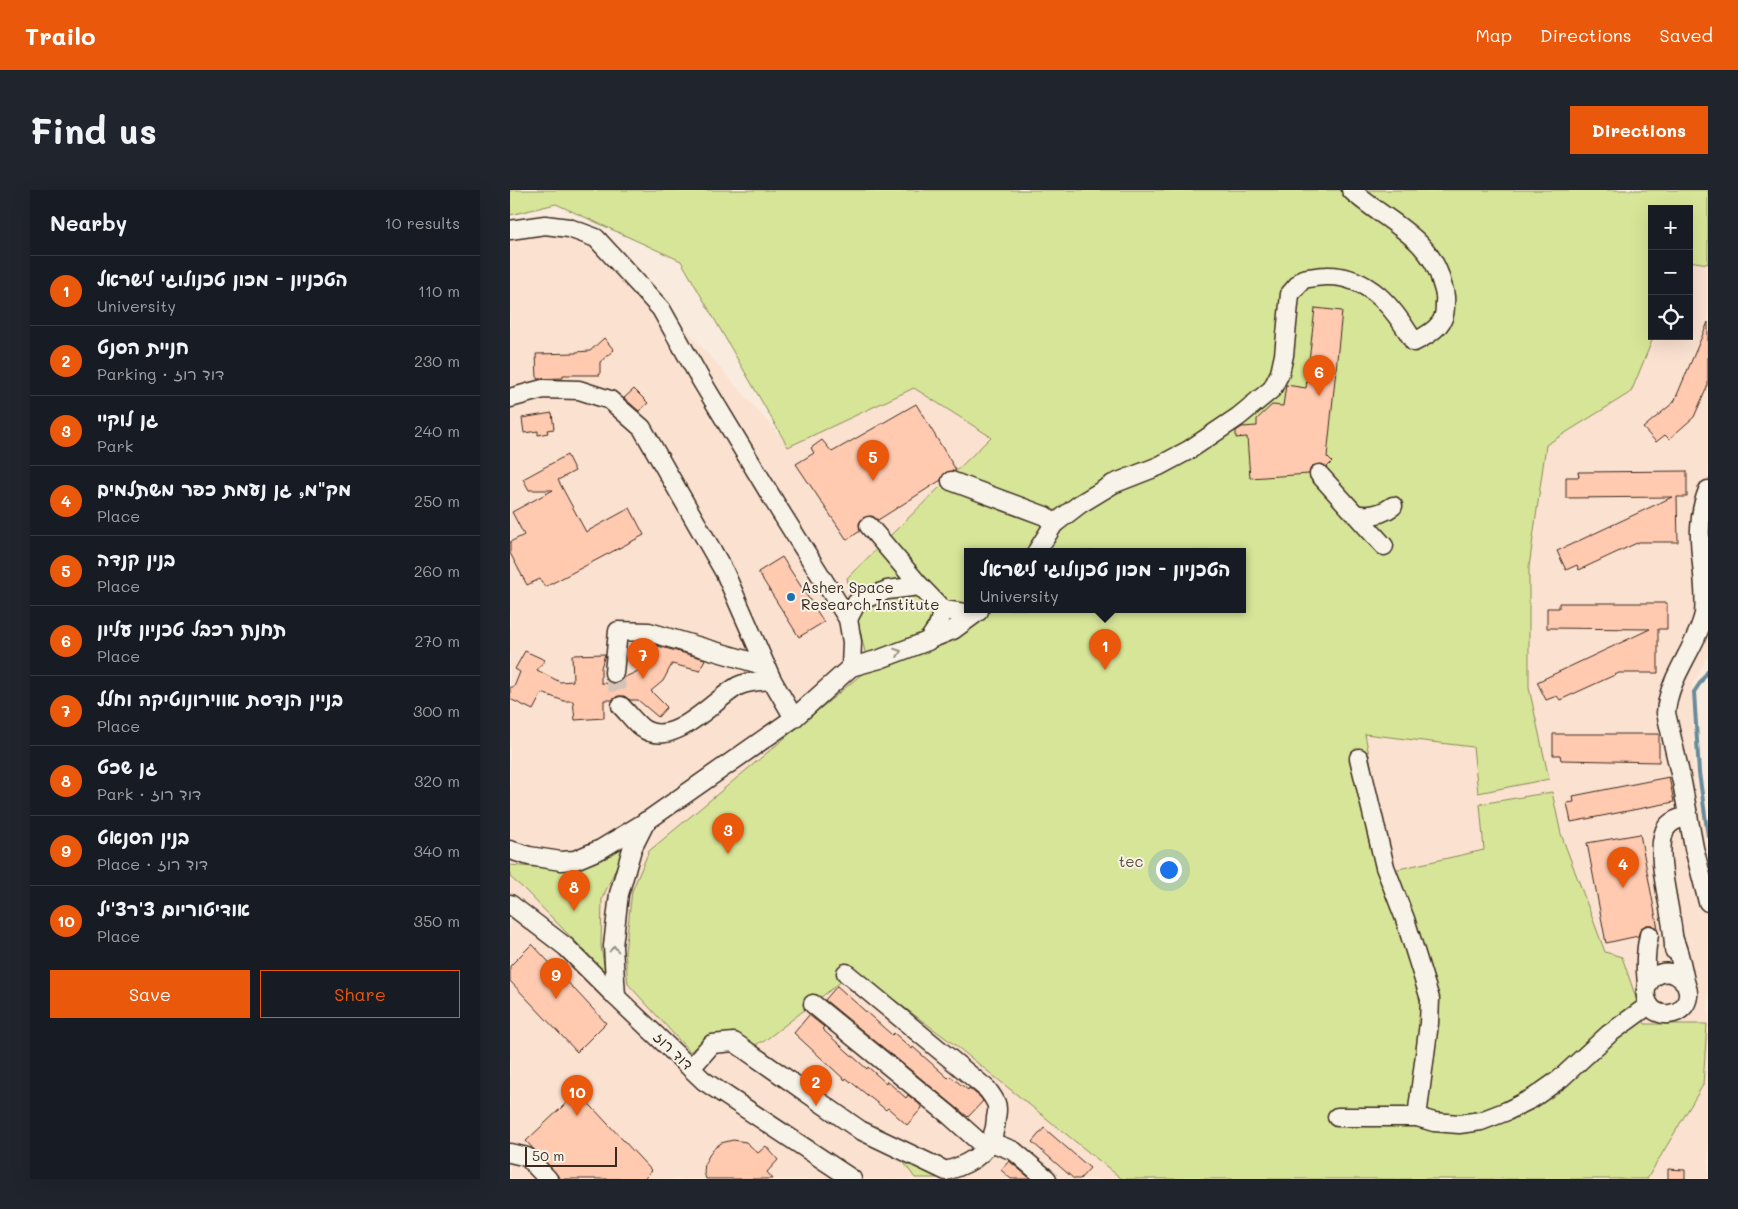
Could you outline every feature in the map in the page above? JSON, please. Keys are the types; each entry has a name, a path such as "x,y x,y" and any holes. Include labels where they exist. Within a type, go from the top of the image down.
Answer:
{"street":[{"path":"1038,548 1054,524 1080,504 1113,484 1159,466 1189,450 1238,417 1272,389 1280,373 1284,355 1290,294 1303,279 1327,276 1354,280 1376,293 1390,306 1414,342 1423,338 1435,328 1443,318 1446,299 1440,274 1431,255 1414,237 1351,190"},
{"path":"510,230 545,225 570,228 596,238 661,308 701,380 774,502 848,619 852,642 851,667"},
{"path":"510,398 542,389 579,390 610,400 642,428 725,573 769,673 794,718"},
{"path":"1319,474 1384,546"},
{"path":"951,481 1045,516 1054,524"},
{"path":"1708,490 1702,506 1700,521 1707,575 1707,598 1704,616 1670,689 1666,708 1668,725 1708,902"},
{"path":"1355,514 1370,516 1387,511 1393,506"},
{"path":"870,526 920,586 943,610 964,611"},
{"path":"848,619 857,602 887,590 920,586"},
{"path":"928,641 938,626 943,610"},
{"path":"510,850 529,856 575,860 601,849 647,821 794,718 851,667 928,641 952,630 977,613"},
{"path":"614,673 618,631 649,632 769,673"},
{"path":"621,706 643,729 654,733 671,732 686,726 740,685 769,673"},
{"path":"1359,758 1385,867 1406,919 1430,999 1429,1023 1417,1118"},
{"path":"1666,973 1654,963 1651,934 1645,950 1648,985 1646,999 1649,1005 1659,1013 1666,1014 1678,1011 1683,1007 1688,995 1682,965 1674,940 1661,848 1668,825 1688,816"},
{"path":"616,997 613,946 619,894 632,849 647,821"},
{"name":"דוד רוז","path":"510,904 566,947 704,1081 852,1179"},
{"path":"1666,973 1674,962 1674,940"},
{"path":"691,1068 712,1044 734,1042 860,1130 946,1171 972,1161 989,1145 996,1131 997,1104 987,1089 846,973"},
{"path":"1648,985 1654,976 1666,973 1677,974 1685,983"},
{"path":"813,1004 989,1145 1014,1151 1047,1179"},
{"path":"1337,1117 1417,1118 1434,1122 1459,1124 1481,1121 1533,1098 1560,1079 1609,1034 1649,1005"},
{"path":"510,1153 527,1157 548,1179"}],"shaded area":[{"path":"523,217 571,221 648,286 789,446 914,388 991,437 1648,337 1648,340 1693,340 1693,257 1708,265 1708,655 1692,686 1694,775 1708,844 1708,1179 510,1179 510,219"}],"green space":[{"name":"tec","path":"510,190 1708,190 1708,264 1693,262 1693,205 1648,205 1648,340 1652,340 1631,392 1546,445 1529,567 1529,688 1549,779 1478,793 1473,747 1365,734 1394,870 1484,850 1480,804 1552,792 1561,834 1605,952 1622,957 1645,1024 1707,1024 1703,1085 1647,1179 1122,1179 955,1045 855,971 763,1042 755,1046 742,1036 728,1033 706,1037 690,1052 628,984 625,952 632,891 649,851 869,668 847,578 991,437 914,388 788,447 681,261 556,204 510,215"},
{"path":"626,846 602,899 601,946 605,972 510,877 510,865 567,870 606,858"},
{"path":"894,1149 940,1173 937,1178 915,1178"}],"building":[{"path":"1315,308 1342,311 1327,457 1332,462 1327,467 1322,464 1312,466 1309,474 1250,478 1247,437 1236,438 1236,431 1242,427 1257,426 1257,419 1272,405 1283,406 1286,385 1306,388"},
{"path":"1708,322 1708,385 1694,417 1669,439 1665,435 1656,442 1643,428 1674,402"},
{"path":"604,338 614,350 600,362 600,375 563,375 563,378 537,379 536,354 590,351"},
{"path":"634,389 648,403 639,411 624,398"},
{"path":"916,404 956,470 945,473 941,480 878,520 872,516 863,518 859,523 860,531 847,540 796,464 814,453 811,448 822,440 832,452"},
{"path":"552,413 554,429 547,430 548,433 538,435 538,431 524,433 522,418"},
{"path":"567,455 575,471 558,480 586,532 630,508 644,535 545,587 540,579 527,585 510,553 510,542 524,535 512,512 553,490 529,490 523,479"},
{"path":"1687,471 1687,497 1677,497 1678,542 1639,542 1579,570 1577,565 1566,570 1557,551 1672,497 1566,498 1566,477 1579,477 1578,472"},
{"name":"Asher Space Research Institute","path":"782,557 824,622 799,637 758,572"},
{"path":"1559,603 1667,603 1667,629 1658,629 1658,673 1619,673 1560,700 1557,696 1546,700 1537,682 1650,629 1547,628 1547,608 1559,608"},
{"path":"647,643 705,659 700,671 672,664 663,681 651,691 667,707 658,717 638,700 630,700 624,696 618,696 612,700 604,700 604,718 575,720 573,701 564,701 542,693 533,710 510,699 510,687 514,687 520,672 515,669 525,651 545,660 537,670 560,682 573,681 572,655 605,654 601,668 601,683 618,684 623,678 636,672 644,665 648,654 644,651"},
{"path":"1553,734 1659,734 1659,762 1561,760 1560,755 1553,755"},
{"path":"1669,777 1674,802 1571,822 1567,803 1574,802 1573,796"},
{"path":"1640,834 1658,929 1652,925 1646,925 1641,928 1638,936 1606,943 1587,843"},
{"path":"532,944 606,1023 577,1052 510,981 510,966"},
{"path":"837,986 892,1035 894,1033 948,1078 950,1076 968,1090 969,1088 983,1101 968,1117 825,1000"},
{"path":"809,1015 867,1069 868,1067 886,1083 887,1081 906,1098 908,1095 919,1104 922,1108 907,1125 888,1108 886,1110 846,1078 845,1080 794,1033"},
{"path":"578,1092 652,1171 644,1179 561,1179 526,1141"},
{"path":"1044,1128 1090,1168 1080,1179 1074,1179 1032,1142"},
{"path":"733,1140 746,1142 758,1153 766,1146 778,1160 767,1172 773,1179 706,1179 704,1172 705,1163 712,1150 721,1143"},
{"path":"1009,1161 1031,1179 1011,1179 1001,1170"},
{"path":"1668,1169 1685,1170 1685,1179 1668,1179"}],"waterway":[{"path":"1708,671 1694,692 1699,773 1708,836"}],"tunnel":[{"path":"614,673 621,706"}],"place":[{"name":"תחנת רכבל טכניון עליון","path":"1319,396"},
{"name":"בנין קנדה","path":"873,481"},
{"name":"Asher Space Research Institute","path":"791,597"},
{"name":"הטכניון - מכון טכנולוגי לישראל","path":"1105,670"},
{"name":"בניין הנדסת אווירונוטיקה וחלל","path":"643,679"},
{"name":"גן לוקיי","path":"728,854"},
{"name":"מק\"מ, גן נעמת כפר משתלמים","path":"1623,888"},
{"name":"גן שכט","path":"574,911"},
{"name":"בנין הסנאט","path":"556,999"},
{"name":"חניית הסנט","path":"816,1106"},
{"name":"אודיטוריום צ'רצ'יל","path":"577,1116"}]}
